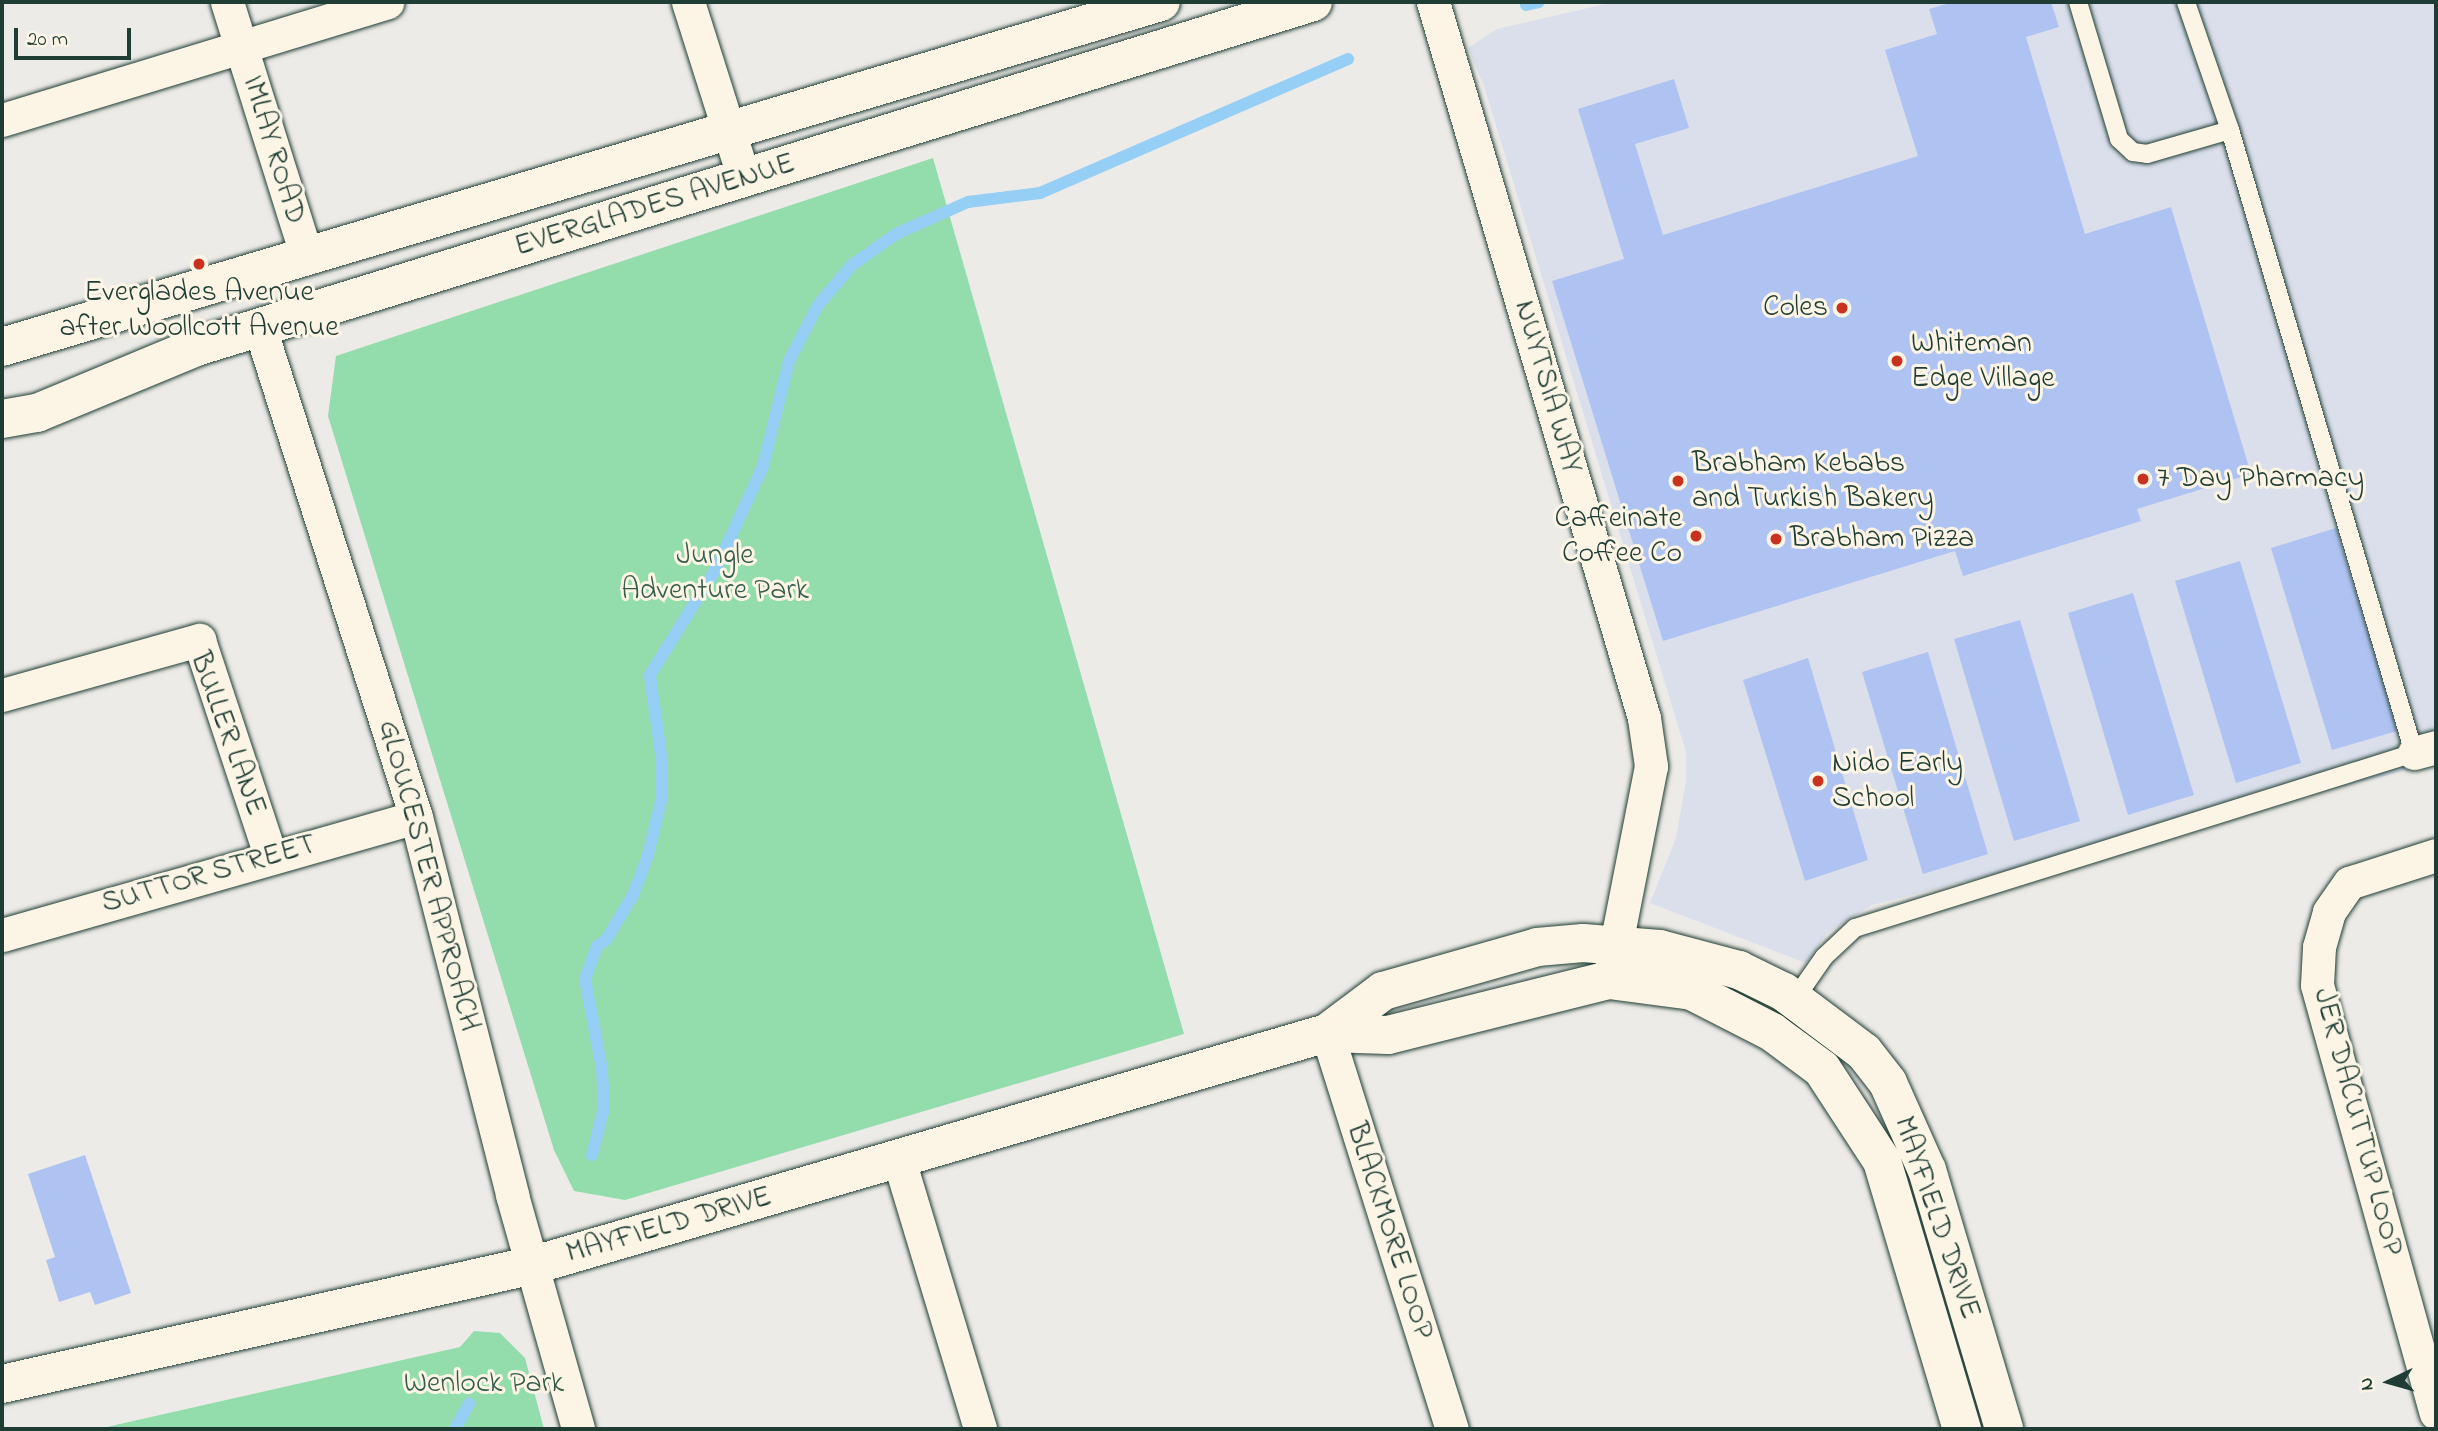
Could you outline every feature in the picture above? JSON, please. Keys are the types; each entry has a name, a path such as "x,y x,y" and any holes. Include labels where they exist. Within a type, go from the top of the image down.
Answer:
{"street":[{"name":"IMLAY ROAD","path":"228,2 307,258"},
{"path":"2,120 387,2"},
{"path":"688,2 744,179"},
{"name":"EVERGLADES AVENUE","path":"2,419 37,413 133,370 260,328 1312,2"},
{"name":"NUYTSIA WAY","path":"1433,2 1644,718 1651,766 1612,963"},
{"name":"EVERGLADES AVENUE","path":"2,347 730,133 1152,3"},
{"name":"GLOUCESTER APPROACH","path":"260,328 416,817 578,1429"},
{"name":"BULLER LANE","path":"2,695 199,640 270,855"},
{"name":"SUTTOR STREET","path":"2,935 270,855 416,817"},
{"name":"JER DACUTTUP LOOP","path":"2436,855 2349,883 2329,912 2319,947 2318,985 2436,1413"},
{"name":"MAYFIELD DRIVE","path":"2,1384 534,1265 1326,1033 1388,1035 1660,949 1739,970 1794,1000 1864,1052 1888,1083 1927,1170 2004,1429"},
{"name":"MAYFIELD DRIVE","path":"1612,963 1692,991 1772,1031 1822,1069 1882,1161 1962,1429"},
{"name":"BLACKMORE LOOP","path":"1326,1033 1452,1429"},
{"path":"899,1160 980,1429"}],"lane":[{"path":"2078,2 2119,139 2133,152 2147,153 2230,130"},
{"path":"1772,1031 1824,957 1855,929 2425,750 2230,130 2186,2"}],"shaded area":[{"name":"Whiteman Edge Village","path":"1614,2 2436,2 2436,763 1872,905 1827,933 1806,963 1650,903 1676,838 1686,781 1686,752 1484,86 1468,48 1497,29"}],"green space":[{"name":"Jungle Adventure Park","path":"933,158 1184,1034 625,1200 574,1191 554,1150 328,416 336,356"},
{"name":"Wenlock Park","path":"474,1331 500,1333 525,1358 544,1429 98,1429 460,1347"}],"building":[{"name":"Whiteman Edge Village","path":"1954,2 2051,2 2059,27 2026,37 2085,234 2171,207 2251,474 2137,509 2141,521 1963,576 1955,551 1663,641 1552,281 1624,259 1578,109 1674,79 1689,128 1635,144 1663,235 1918,156 1885,50 1937,34 1929,9"},
{"path":"2336,528 2397,731 2332,750 2271,548"},
{"path":"2240,561 2301,763 2236,783 2175,581"},
{"path":"2133,593 2194,795 2128,815 2068,613"},
{"path":"2020,620 2080,821 2014,841 1954,639"},
{"path":"1928,652 1988,854 1923,874 1862,672"},
{"path":"1808,658 1868,860 1805,881 1743,680"},
{"path":"85,1155 131,1293 95,1305 90,1292 59,1302 46,1260 55,1257 28,1174"}],"waterway":[{"path":"1526,5 1539,2"},
{"path":"592,1155 604,1108 602,1069 585,979 597,946 606,940 633,895 648,855 661,801 662,762 650,675 717,567 763,466 789,361 818,305 852,265 896,234 968,202 1040,193 1348,59"},
{"path":"455,1429 469,1404"}],"place":[{"name":"Everglades Avenue after Woollcott Avenue","path":"199,264"},
{"name":"Coles","path":"1842,308"},
{"name":"Whiteman Edge Village","path":"1897,361"},
{"name":"7 Day Pharmacy","path":"2143,479"},
{"name":"Brabham Kebabs and Turkish Bakery","path":"1678,481"},
{"name":"Caffeinate Coffee Co","path":"1696,536"},
{"name":"Brabham Pizza","path":"1776,539"},
{"name":"Nido Early School","path":"1818,781"}]}
